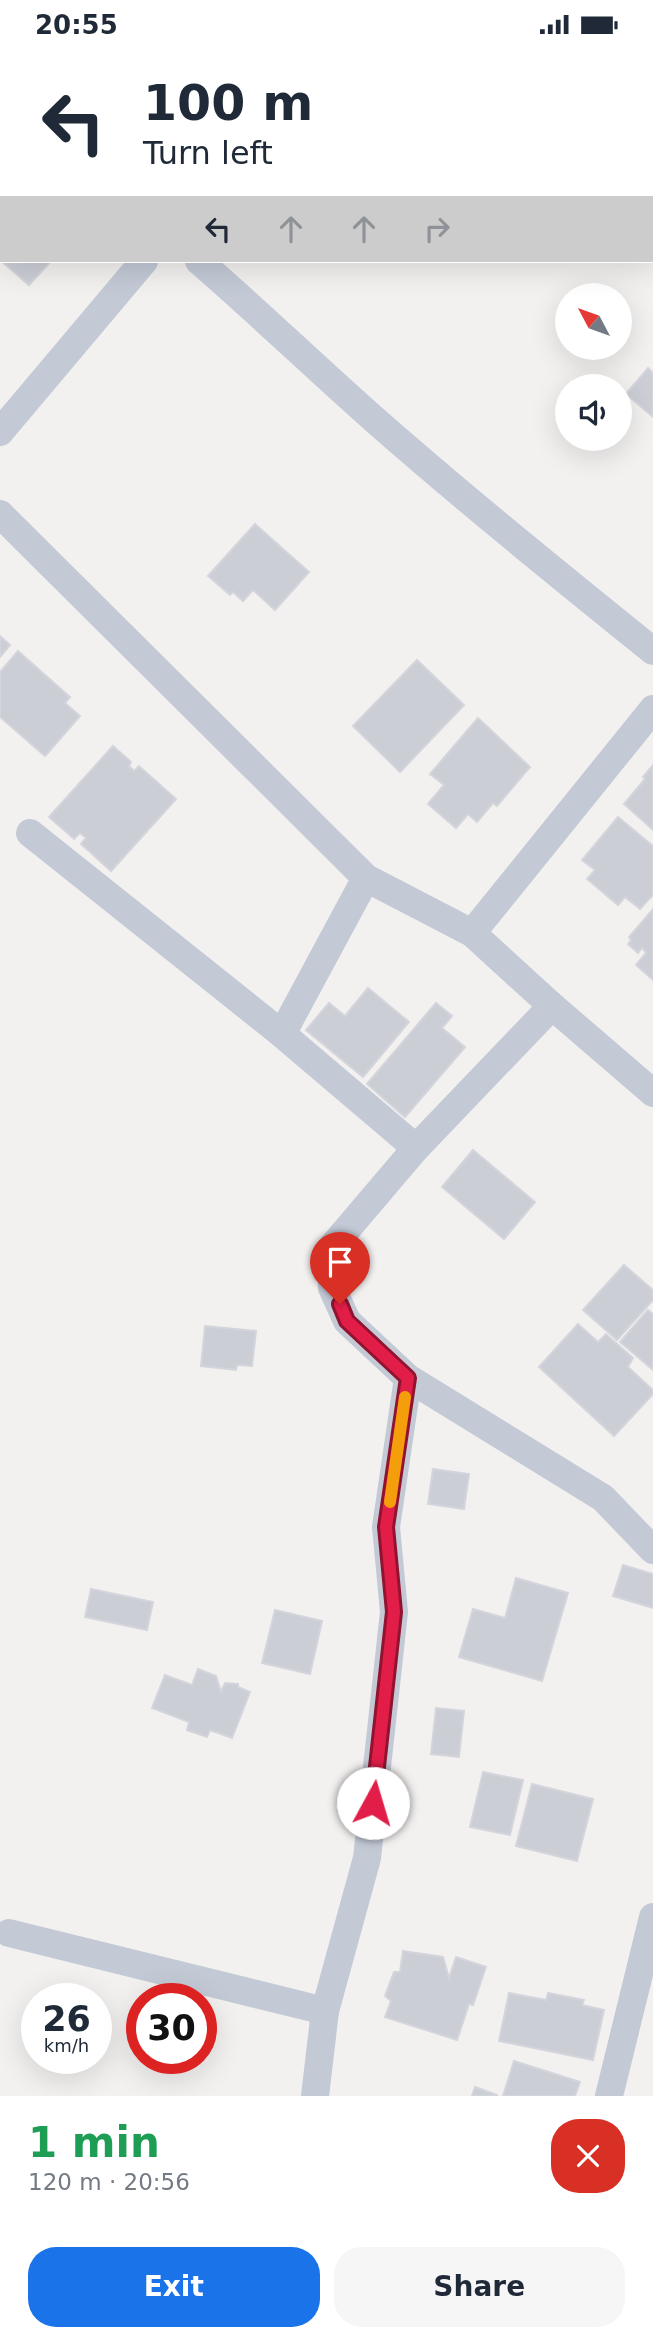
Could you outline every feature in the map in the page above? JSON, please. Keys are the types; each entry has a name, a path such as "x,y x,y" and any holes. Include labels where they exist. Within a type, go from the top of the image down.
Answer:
{"street":[{"path":"0,432 142,263"},
{"path":"201,263 493,522 653,651"},
{"path":"0,514 366,878 472,933 653,1093"},
{"path":"472,933 653,709"},
{"path":"30,833 282,1034 416,1148"},
{"path":"282,1034 366,878"},
{"path":"552,1006 416,1148 331,1248 332,1288 347,1321 408,1378 603,1497 653,1550"},
{"path":"315,2096 325,2011 367,1858 394,1612 386,1527 408,1378"},
{"path":"609,2096 653,1917"},
{"path":"9,1933 325,2011"}],"building":[{"path":"3,263 49,263 29,285"},
{"path":"648,368 653,373 653,417 632,399 632,387"},
{"path":"255,524 309,572 275,610 253,590 243,601 233,592 230,595 208,576"},
{"path":"0,636 10,645 0,657"},
{"path":"18,651 70,697 65,703 80,716 45,756 0,717 0,672"},
{"path":"417,660 464,705 400,772 353,726"},
{"path":"478,718 530,767 497,806 493,803 477,822 468,814 456,828 428,804 444,785 430,774"},
{"path":"113,746 131,762 129,766 134,771 139,766 176,799 111,871 81,844 86,838 80,833 74,839 49,817"},
{"path":"653,765 653,830 624,804"},
{"path":"618,817 653,846 653,895 640,909 625,897 618,905 587,879 595,870 582,860"},
{"path":"653,909 653,980 636,965 646,953 642,948 638,953 628,944 631,940 629,937"},
{"path":"368,988 409,1022 363,1077 306,1030 329,1003 345,1016"},
{"path":"436,1003 452,1016 442,1028 465,1047 405,1117 367,1084"},
{"path":"473,1150 535,1202 504,1239 442,1187"},
{"path":"624,1265 653,1290 653,1300 617,1340 583,1310"},
{"path":"648,1310 653,1314 653,1370 620,1342"},
{"path":"578,1324 598,1342 606,1334 633,1358 628,1367 653,1390 653,1394 614,1436 539,1367"},
{"path":"205,1326 256,1331 252,1366 237,1365 236,1370 201,1366"},
{"path":"433,1469 469,1474 464,1509 428,1504"},
{"path":"623,1565 653,1574 653,1608 613,1596"},
{"path":"516,1578 568,1593 542,1681 459,1657 473,1609 505,1618"},
{"path":"91,1589 153,1602 147,1630 85,1617"},
{"path":"275,1610 322,1621 310,1674 262,1663"},
{"path":"198,1669 216,1676 221,1692 225,1683 238,1684 238,1687 250,1692 232,1738 210,1730 207,1737 187,1730 189,1722 152,1708 165,1675 192,1685"},
{"path":"436,1708 464,1711 459,1757 431,1754"},
{"path":"483,1772 523,1780 510,1835 470,1827"},
{"path":"532,1784 593,1799 577,1861 516,1846"},
{"path":"403,1951 443,1957 449,1978 456,1957 486,1967 473,2005 469,2004 457,2040 385,2017 391,2001 385,1996 394,1972 400,1972"},
{"path":"509,1993 546,2000 548,1993 584,2000 582,2005 604,2010 593,2060 499,2041"},
{"path":"514,2061 580,2082 575,2096 503,2096"},
{"path":"475,2087 497,2095 497,2096 472,2096"}],"slow traffic":[{"path":"390,1502 405,1397"}],"route":[{"path":"340,1304 347,1321 408,1378 386,1527 394,1612 373,1803"}]}
